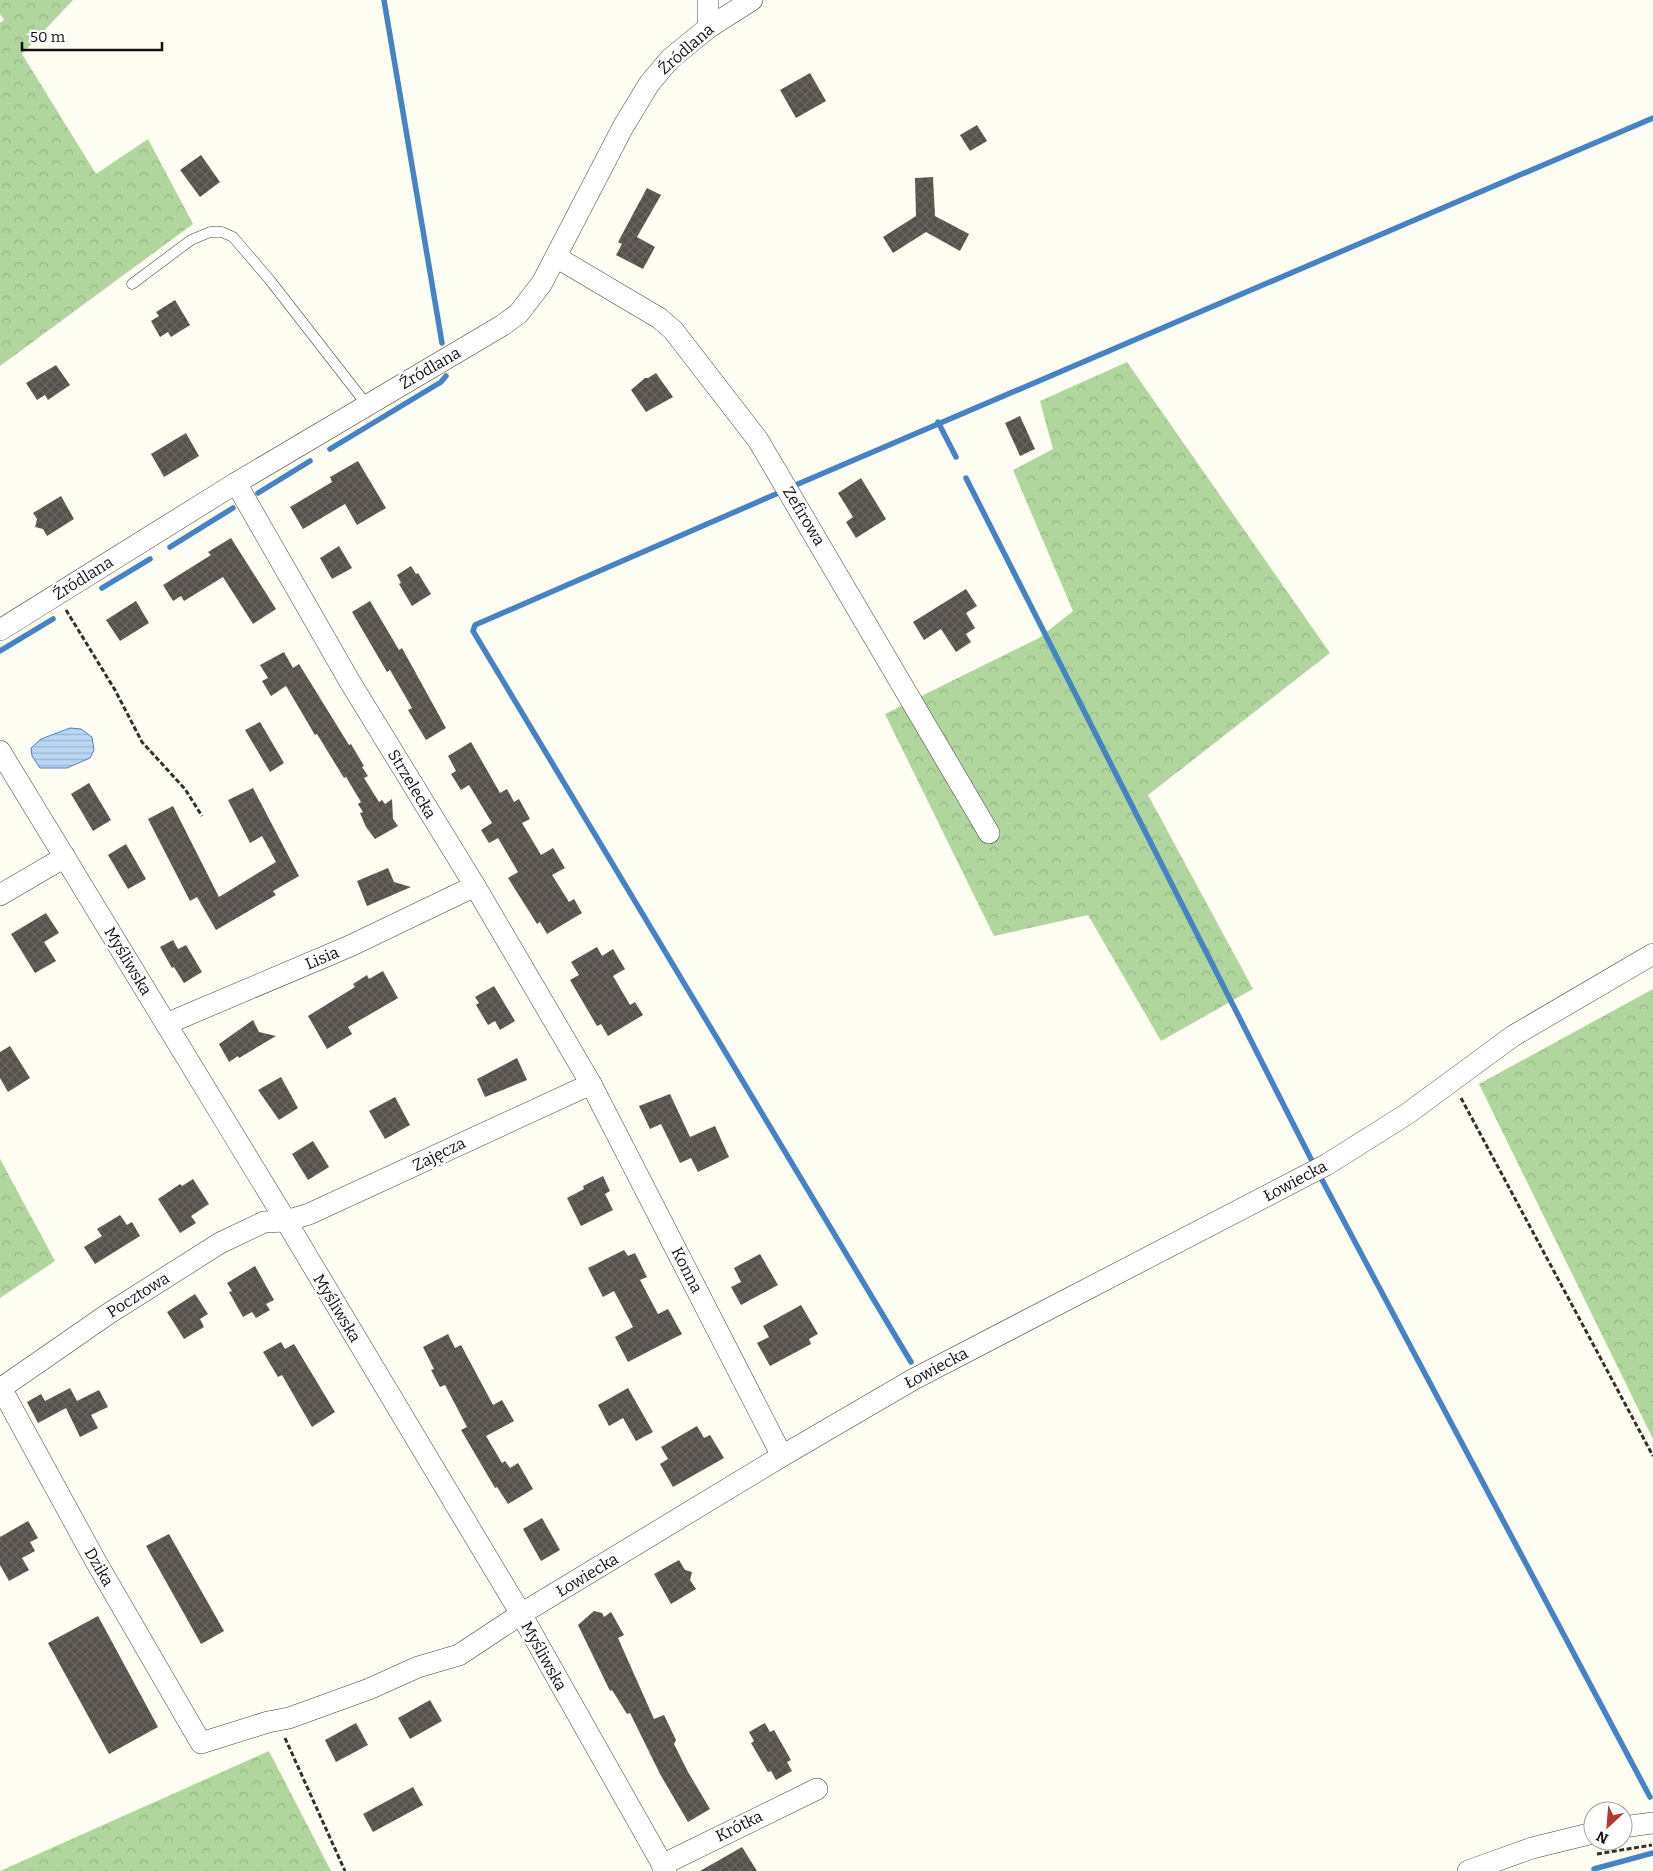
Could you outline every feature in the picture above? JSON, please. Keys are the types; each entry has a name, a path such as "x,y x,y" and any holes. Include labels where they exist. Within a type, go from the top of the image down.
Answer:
{"street":[{"path":"708,0 708,28"},
{"name":"Źródlana","path":"0,630 236,483 503,325 530,301 556,257 635,105 670,59 708,28 752,0"},
{"name":"Zefirowa","path":"556,257 659,318 673,330 758,440 989,833"},
{"name":"Strzelecka","path":"236,483 350,682 475,886 591,1084"},
{"name":"Myśliwska","path":"0,751 286,1221 521,1614 664,1868"},
{"path":"0,895 65,857"},
{"name":"Lisia","path":"166,1024 350,946 475,886"},
{"name":"Łowiecka","path":"201,1743 268,1722 289,1718 369,1689 418,1667 459,1655 521,1614 782,1456 914,1379 1326,1165 1407,1114 1512,1036 1653,954"},
{"name":"Zajęcza","path":"286,1221 309,1214 359,1192 591,1084"},
{"name":"Konna","path":"591,1084 782,1456"},
{"name":"Pocztowa","path":"0,1389 108,1314 220,1243 264,1222 286,1221"},
{"name":"Dzika","path":"0,1389 95,1560 201,1743"},
{"name":"Krótka","path":"664,1868 817,1789"},
{"path":"1633,1826 1653,1823"},
{"path":"1468,1871 1532,1848 1583,1835"}],"lane":[{"path":"132,284 190,240 210,232 222,232 233,237 270,278 367,405"}],"path":[{"path":"57,595 115,690 142,742 185,789 202,816"},
{"path":"1452,1081 1653,1456"},
{"path":"289,1718 284,1736 345,1871"},
{"path":"1594,1854 1653,1845"}],"green space":[{"path":"0,0 73,0 22,54 96,174 148,139 193,224 0,366 0,23 4,20 0,14"},
{"path":"1127,362 1330,653 1148,795 1253,989 1161,1041 1088,915 994,936 885,714 1039,638 1073,611 1013,470 1053,449 1040,401"},
{"path":"1653,989 1653,1439 1479,1084"},
{"path":"0,1159 55,1261 0,1298"},
{"path":"269,1751 331,1871 0,1871"}],"water":[{"path":"70,728 81,729 92,737 94,750 90,758 67,768 40,768 32,756 31,748 41,739"}],"building":[{"path":"810,73 826,101 796,118 780,90"},
{"path":"977,125 987,141 970,151 960,135"},
{"path":"201,155 220,182 200,197 180,170"},
{"path":"933,177 935,216 969,234 960,251 926,232 893,253 883,237 916,216 915,178"},
{"path":"647,188 661,195 637,237 655,247 643,269 616,255 622,244 618,242"},
{"path":"175,300 190,325 171,337 168,332 160,337 151,321 159,316 156,312"},
{"path":"56,365 70,385 48,400 45,395 37,400 26,383"},
{"path":"656,373 673,397 646,412 631,390 645,378"},
{"path":"1020,416 1035,449 1020,456 1005,423"},
{"path":"186,433 199,456 164,477 151,454"},
{"path":"358,461 386,508 357,525 345,504 303,529 290,507 332,482 330,477"},
{"path":"861,478 886,519 856,538 846,522 853,517 838,493"},
{"path":"61,496 74,519 47,536 43,529 35,527 37,519 33,513"},
{"path":"231,538 276,609 253,624 223,577 184,601 181,596 173,601 163,585 211,555 208,552"},
{"path":"339,546 352,568 332,579 320,558"},
{"path":"411,566 416,574 418,573 431,594 412,606 399,584 401,583 397,575"},
{"path":"966,589 977,606 966,613 975,628 966,634 971,642 956,652 941,629 924,640 913,622"},
{"path":"136,601 149,623 120,641 106,620"},
{"path":"370,601 399,650 402,648 446,728 426,740 408,710 412,708 390,670 387,672 352,612"},
{"path":"284,652 293,668 299,664 349,745 351,744 368,776 364,778 379,802 382,800 385,804 392,799 393,819 398,826 375,839 366,827 360,813 363,812 358,804 361,802 317,734 315,735 286,686 271,696 262,681 268,678 260,665"},
{"path":"260,722 284,763 270,772 245,730"},
{"path":"471,742 500,793 507,789 514,802 519,799 530,819 522,823 541,855 553,848 565,868 552,875 569,902 574,899 582,913 547,934 540,922 537,924 508,878 518,872 498,838 489,843 481,830 492,823 469,785 461,790 451,774 456,771 448,756"},
{"path":"89,783 111,820 93,831 71,794"},
{"path":"253,788 299,876 273,891 276,895 216,930 197,897 190,901 148,819 173,806 219,897 276,862 262,836 250,843 228,800"},
{"path":"126,844 146,879 128,889 108,855"},
{"path":"388,868 394,882 411,887 367,906 357,881"},
{"path":"46,913 59,933 44,942 56,961 35,973 11,934"},
{"path":"173,940 178,949 186,945 202,972 184,983 174,967 172,968 160,947"},
{"path":"597,947 602,956 613,949 625,969 613,976 630,1005 635,1002 643,1015 608,1036 601,1024 597,1026 570,980 579,975 571,962"},
{"path":"383,971 398,998 348,1027 352,1034 327,1049 308,1016 355,987 353,984 367,975 369,979"},
{"path":"494,986 515,1021 500,1030 495,1021 488,1025 476,1005 479,1003 475,997"},
{"path":"253,1020 259,1032 276,1036 229,1062 219,1044"},
{"path":"10,1046 30,1078 8,1092 0,1078 0,1052"},
{"path":"517,1058 527,1080 485,1097 477,1079"},
{"path":"281,1077 298,1108 279,1120 258,1090"},
{"path":"670,1094 690,1137 715,1126 729,1157 698,1172 691,1158 680,1163 661,1124 650,1129 639,1106"},
{"path":"395,1097 410,1125 385,1139 369,1111"},
{"path":"313,1141 329,1167 308,1180 292,1154"},
{"path":"603,1176 610,1191 605,1194 613,1210 581,1226 567,1198 584,1189 583,1186"},
{"path":"193,1179 209,1204 191,1216 196,1223 180,1233 158,1199 180,1184 182,1186"},
{"path":"120,1215 127,1225 132,1222 140,1236 95,1264 84,1247 102,1236 97,1229"},
{"path":"624,1250 628,1256 635,1253 647,1277 640,1280 658,1314 668,1309 682,1334 628,1362 615,1337 633,1327 614,1291 603,1297 588,1268"},
{"path":"760,1254 778,1285 741,1305 731,1287 741,1282 734,1268"},
{"path":"255,1266 274,1300 266,1304 270,1310 256,1318 252,1312 243,1317 229,1292 232,1291 227,1283"},
{"path":"195,1294 208,1314 200,1319 204,1327 184,1339 167,1312"},
{"path":"801,1305 818,1334 809,1339 811,1344 770,1366 757,1343 769,1337 763,1326"},
{"path":"448,1334 455,1348 461,1345 493,1405 502,1400 514,1421 486,1436 502,1463 505,1461 510,1468 518,1463 533,1489 508,1504 497,1487 495,1488 461,1430 467,1427 445,1385 440,1387 431,1370 434,1369 423,1347"},
{"path":"281,1342 285,1349 294,1344 335,1412 312,1427 282,1375 278,1377 263,1352"},
{"path":"70,1388 77,1401 99,1390 108,1407 91,1415 98,1428 80,1437 66,1408 38,1423 27,1402 41,1394 45,1401"},
{"path":"628,1388 653,1432 636,1441 623,1418 609,1426 598,1405"},
{"path":"697,1426 704,1438 710,1435 724,1458 673,1487 660,1464 668,1459 661,1447"},
{"path":"542,1518 560,1550 541,1561 523,1529"},
{"path":"28,1521 38,1538 30,1542 35,1551 22,1558 29,1570 9,1581 0,1565 0,1537"},
{"path":"169,1534 224,1631 201,1644 146,1546"},
{"path":"679,1560 685,1570 692,1572 690,1580 696,1589 671,1604 654,1574"},
{"path":"594,1611 602,1613 604,1617 611,1612 624,1635 618,1638 654,1719 664,1715 676,1740 674,1744 710,1809 688,1822 660,1774 630,1713 627,1714 612,1690 610,1691 578,1625"},
{"path":"98,1616 158,1727 109,1754 48,1643"},
{"path":"430,1700 442,1721 410,1739 398,1718"},
{"path":"356,1723 368,1745 336,1762 325,1740"},
{"path":"765,1723 770,1732 774,1730 791,1760 787,1762 792,1771 776,1780 771,1771 768,1772 751,1743 754,1741 749,1732"},
{"path":"413,1787 423,1805 373,1832 363,1814"},
{"path":"742,1847 757,1871 700,1871"}],"waterway":[{"path":"384,0 442,343"},
{"path":"798,484 1653,118"},
{"path":"330,449 441,382 446,376"},
{"path":"938,422 956,457"},
{"path":"258,493 310,461"},
{"path":"966,478 1312,1161"},
{"path":"776,494 475,625 473,631 911,1362"},
{"path":"170,547 233,508"},
{"path":"102,588 150,559"},
{"path":"0,651 53,619"},
{"path":"1321,1178 1650,1797"},
{"path":"1595,1871 1594,1869 1653,1853"}]}
